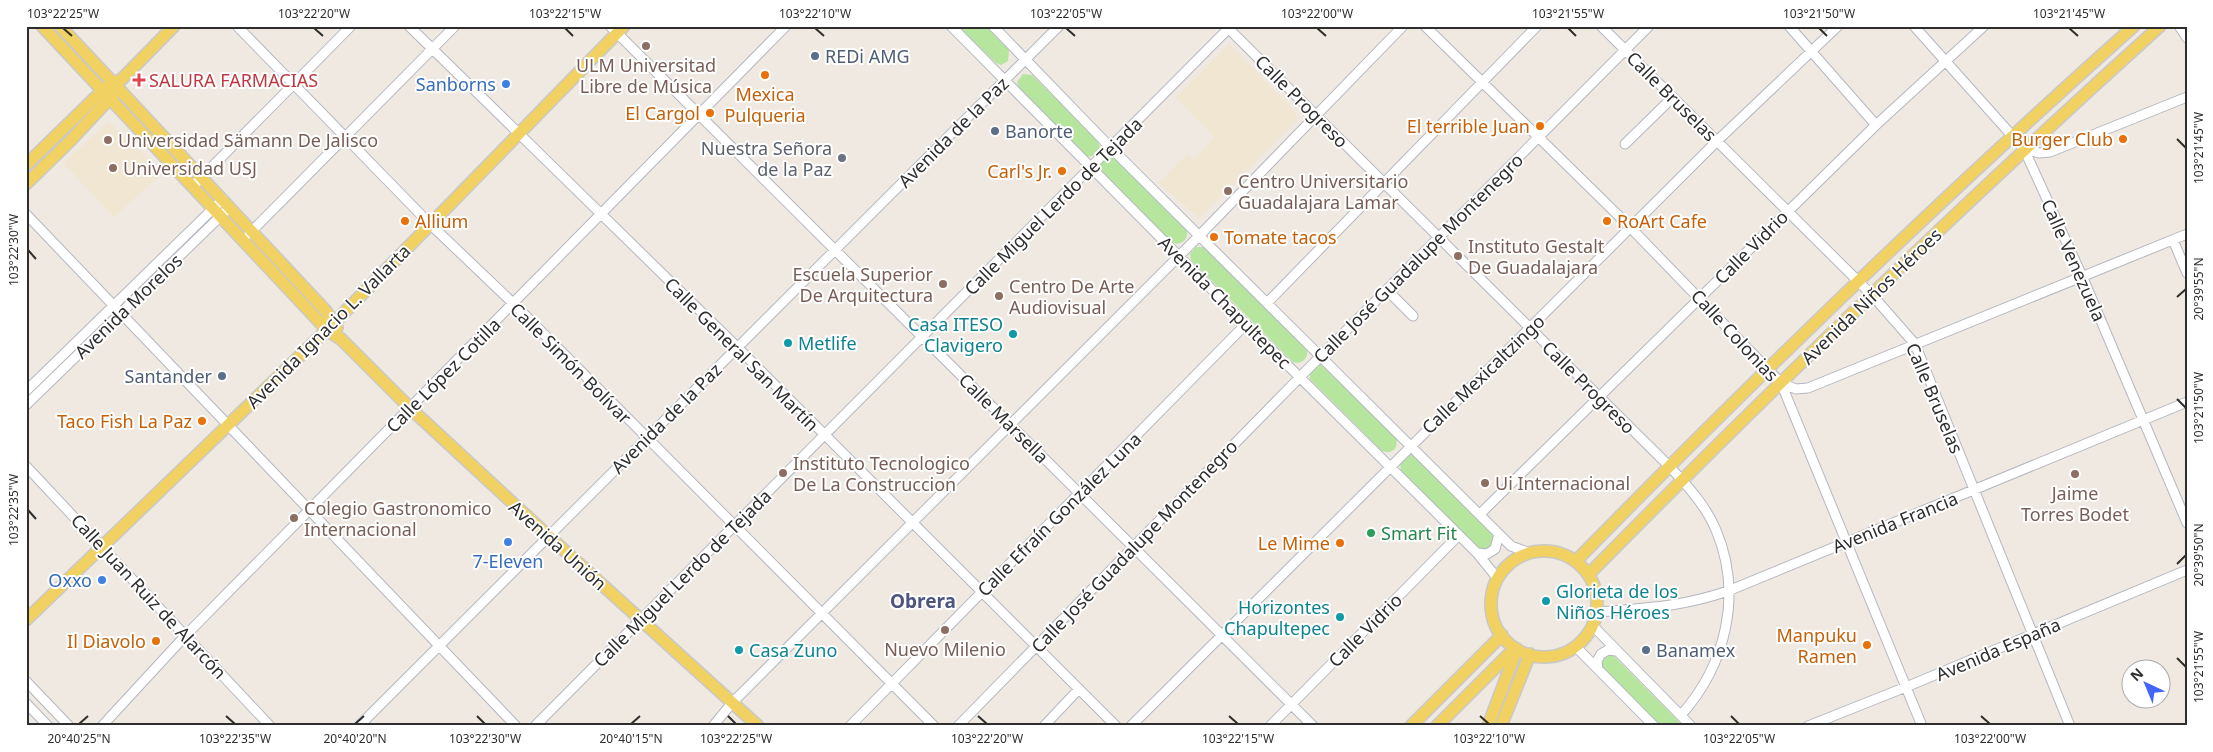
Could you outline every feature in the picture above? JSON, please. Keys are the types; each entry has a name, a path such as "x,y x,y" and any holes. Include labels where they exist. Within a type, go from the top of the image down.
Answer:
{"main road":[{"path":"42,26 113,88 202,177 252,231 331,326"},
{"path":"60,26 193,186 243,240 331,326"},
{"path":"26,184 113,88 174,26"},
{"name":"Avenida Niños Héroes","path":"1576,561 1669,466 1858,281 2012,135 2134,26"},
{"name":"Avenida Niños Héroes","path":"1589,574 1781,383 2024,149 2160,26"},
{"name":"Avenida Ignacio L. Vallarta","path":"26,620 331,326 519,134 617,28"},
{"path":"26,165 113,88"},
{"name":"Avenida Unión","path":"331,326 341,339 410,408 548,537 758,726"},
{"path":"1554,552 1576,561 1589,574 1596,592 1597,612 1593,626 1575,646 1562,653 1551,656 1530,654 1516,648 1502,635 1495,622 1492,608 1493,593 1498,579 1511,562 1530,553 1554,552"},
{"path":"1411,726 1502,635"},
{"path":"1437,726 1516,648"},
{"path":"1488,726 1516,648"},
{"path":"1501,726 1530,654"}],"street":[{"name":"Calle Simón Bolívar","path":"237,26 430,224 513,304 934,726"},
{"path":"193,186 352,26"},
{"name":"Calle General San Martín","path":"410,26 737,348 1116,726"},
{"path":"243,240 455,26"},
{"name":"Calle López Cotilla","path":"102,726 186,635 786,26"},
{"name":"Avenida Chapultepec","path":"951,26 1180,255 1246,324 1478,553 1498,579"},
{"name":"Avenida Chapultepec","path":"993,26 1111,148 1511,546 1530,553"},
{"name":"Avenida de la Paz","path":"359,726 1059,26"},
{"path":"713,726 732,703 1199,236 1403,26"},
{"name":"Calle Colonias","path":"1425,26 1632,228 1781,383 1922,726"},
{"path":"1267,303 1538,26"},
{"name":"Calle Bruselas","path":"1601,26 1872,295 1915,344 2070,726"},
{"name":"Calle José Guadalupe Montenegro","path":"958,726 1300,377 1649,26"},
{"path":"1790,26 1876,124"},
{"name":"Calle Mexicaltzingo","path":"1131,726 1410,445 1531,329 1717,141 1838,26"},
{"name":"Calle Venezuela","path":"1914,26 2024,149 2082,276 2187,523"},
{"name":"Calle Vidrio","path":"1480,514 1876,124 1984,26"},
{"path":"2179,26 2187,38"},
{"name":"Calle Progreso","path":"1228,27 1669,466 1698,499 1716,530 1722,549 1728,591 1726,629 1717,660 1701,689 1681,715"},
{"name":"Calle Miguel Lerdo de Tejada","path":"535,726 1111,148 1228,27"},
{"name":"Calle Marsella","path":"617,28 699,115 1313,726"},
{"path":"1625,144 1673,97"},
{"path":"2024,149 2039,153 2050,152 2187,97"},
{"name":"Avenida Morelos","path":"26,405 118,309 226,203"},
{"path":"26,214 516,726"},
{"path":"1781,383 1796,389 1808,388 2187,234"},
{"path":"2173,240 2187,273"},
{"path":"1387,290 1413,316"},
{"name":"Avenida Morelos","path":"26,391 118,309"},
{"name":"Calle Efraín González Luna","path":"850,726 1246,324"},
{"name":"Avenida Francia","path":"1597,612 1666,607 1696,602 1728,591 2187,402"},
{"name":"Calle Juan Ruiz de Alarcón","path":"26,466 270,726"},
{"path":"1478,553 1487,554 1495,549 1499,534"},
{"name":"Calle Vidrio","path":"1270,726 1459,535"},
{"name":"Avenida España","path":"1808,726 2187,570"},
{"path":"1593,626 1691,726"},
{"path":"1575,646 1654,726"},
{"path":"1598,669 1597,661 1601,654 1608,650 1616,651"},
{"path":"26,681 69,726"},
{"path":"1044,726 1079,689"},
{"path":"26,703 48,726"}],"shaded area":[{"path":"1229,44 1294,110 1297,120 1199,218 1159,183 1187,154 1193,160 1215,137 1176,98"},
{"name":"Universidad USJ","path":"109,122 163,173 114,217 63,163"}],"green space":[{"path":"958,26 986,26 1009,50 1008,61 1001,65 996,63"},
{"path":"1023,74 1032,75 1098,141 1100,148 1097,155 1087,157 1019,88 1017,82"},
{"path":"1114,157 1187,229 1187,235 1183,242 1173,243 1103,172 1101,164 1103,161 1106,158"},
{"path":"206,220 210,223 127,304 123,300"},
{"path":"1196,247 1205,247 1307,349 1306,358 1302,362 1293,362 1191,260 1190,254"},
{"path":"104,319 107,322 26,401 26,394"},
{"path":"1321,365 1396,438 1396,448 1394,450 1389,452 1382,451 1310,379 1310,374 1315,366"},
{"path":"1412,455 1496,538 1497,544 1482,552 1401,470 1400,464 1405,456"},
{"path":"1611,654 1683,726 1661,726 1601,666 1600,660 1602,656"}],"place":[{"name":"ULM Universitad Libre de Música","path":"646,46"},
{"name":"REDi AMG","path":"815,56"},
{"name":"Mexica Pulqueria","path":"765,75"},
{"name":"SALURA FARMACIAS","path":"139,80"},
{"name":"Sanborns","path":"506,84"},
{"name":"El Cargol","path":"710,113"},
{"name":"El terrible Juan","path":"1540,126"},
{"name":"Banorte","path":"995,131"},
{"name":"Burger Club","path":"2123,139"},
{"name":"Universidad Sämann De Jalisco","path":"108,140"},
{"name":"Nuestra Señora de la Paz","path":"842,158"},
{"name":"Universidad USJ","path":"113,168"},
{"name":"Carl's Jr.","path":"1062,171"},
{"name":"Centro Universitario Guadalajara Lamar","path":"1228,191"},
{"name":"Allium","path":"405,221"},
{"name":"RoArt Cafe","path":"1607,221"},
{"name":"Tomate tacos","path":"1214,237"},
{"name":"Instituto Gestalt De Guadalajara","path":"1458,256"},
{"name":"Escuela Superior De Arquitectura","path":"943,284"},
{"name":"Centro De Arte Audiovisual","path":"999,296"},
{"name":"Casa ITESO Clavigero","path":"1013,334"},
{"name":"Metlife","path":"788,343"},
{"name":"Santander","path":"222,376"},
{"name":"Taco Fish La Paz","path":"202,421"},
{"name":"Instituto Tecnologico De La Construccion","path":"783,473"},
{"name":"Jaime Torres Bodet","path":"2075,474"},
{"name":"Ui Internacional","path":"1485,483"},
{"name":"Colegio Gastronomico Internacional","path":"294,518"},
{"name":"Smart Fit","path":"1371,533"},
{"name":"7-Eleven","path":"508,542"},
{"name":"Le Mime","path":"1340,543"},
{"name":"Oxxo","path":"102,580"},
{"name":"Glorieta de los Niños Héroes","path":"1546,601"},
{"name":"Horizontes Chapultepec","path":"1340,617"},
{"name":"Nuevo Milenio","path":"945,630"},
{"name":"Il Diavolo","path":"156,641"},
{"name":"Manpuku Ramen","path":"1867,645"},
{"name":"Casa Zuno","path":"739,650"},
{"name":"Banamex","path":"1646,650"}],"district":[{"name":"Obrera","path":"923,601"}]}
